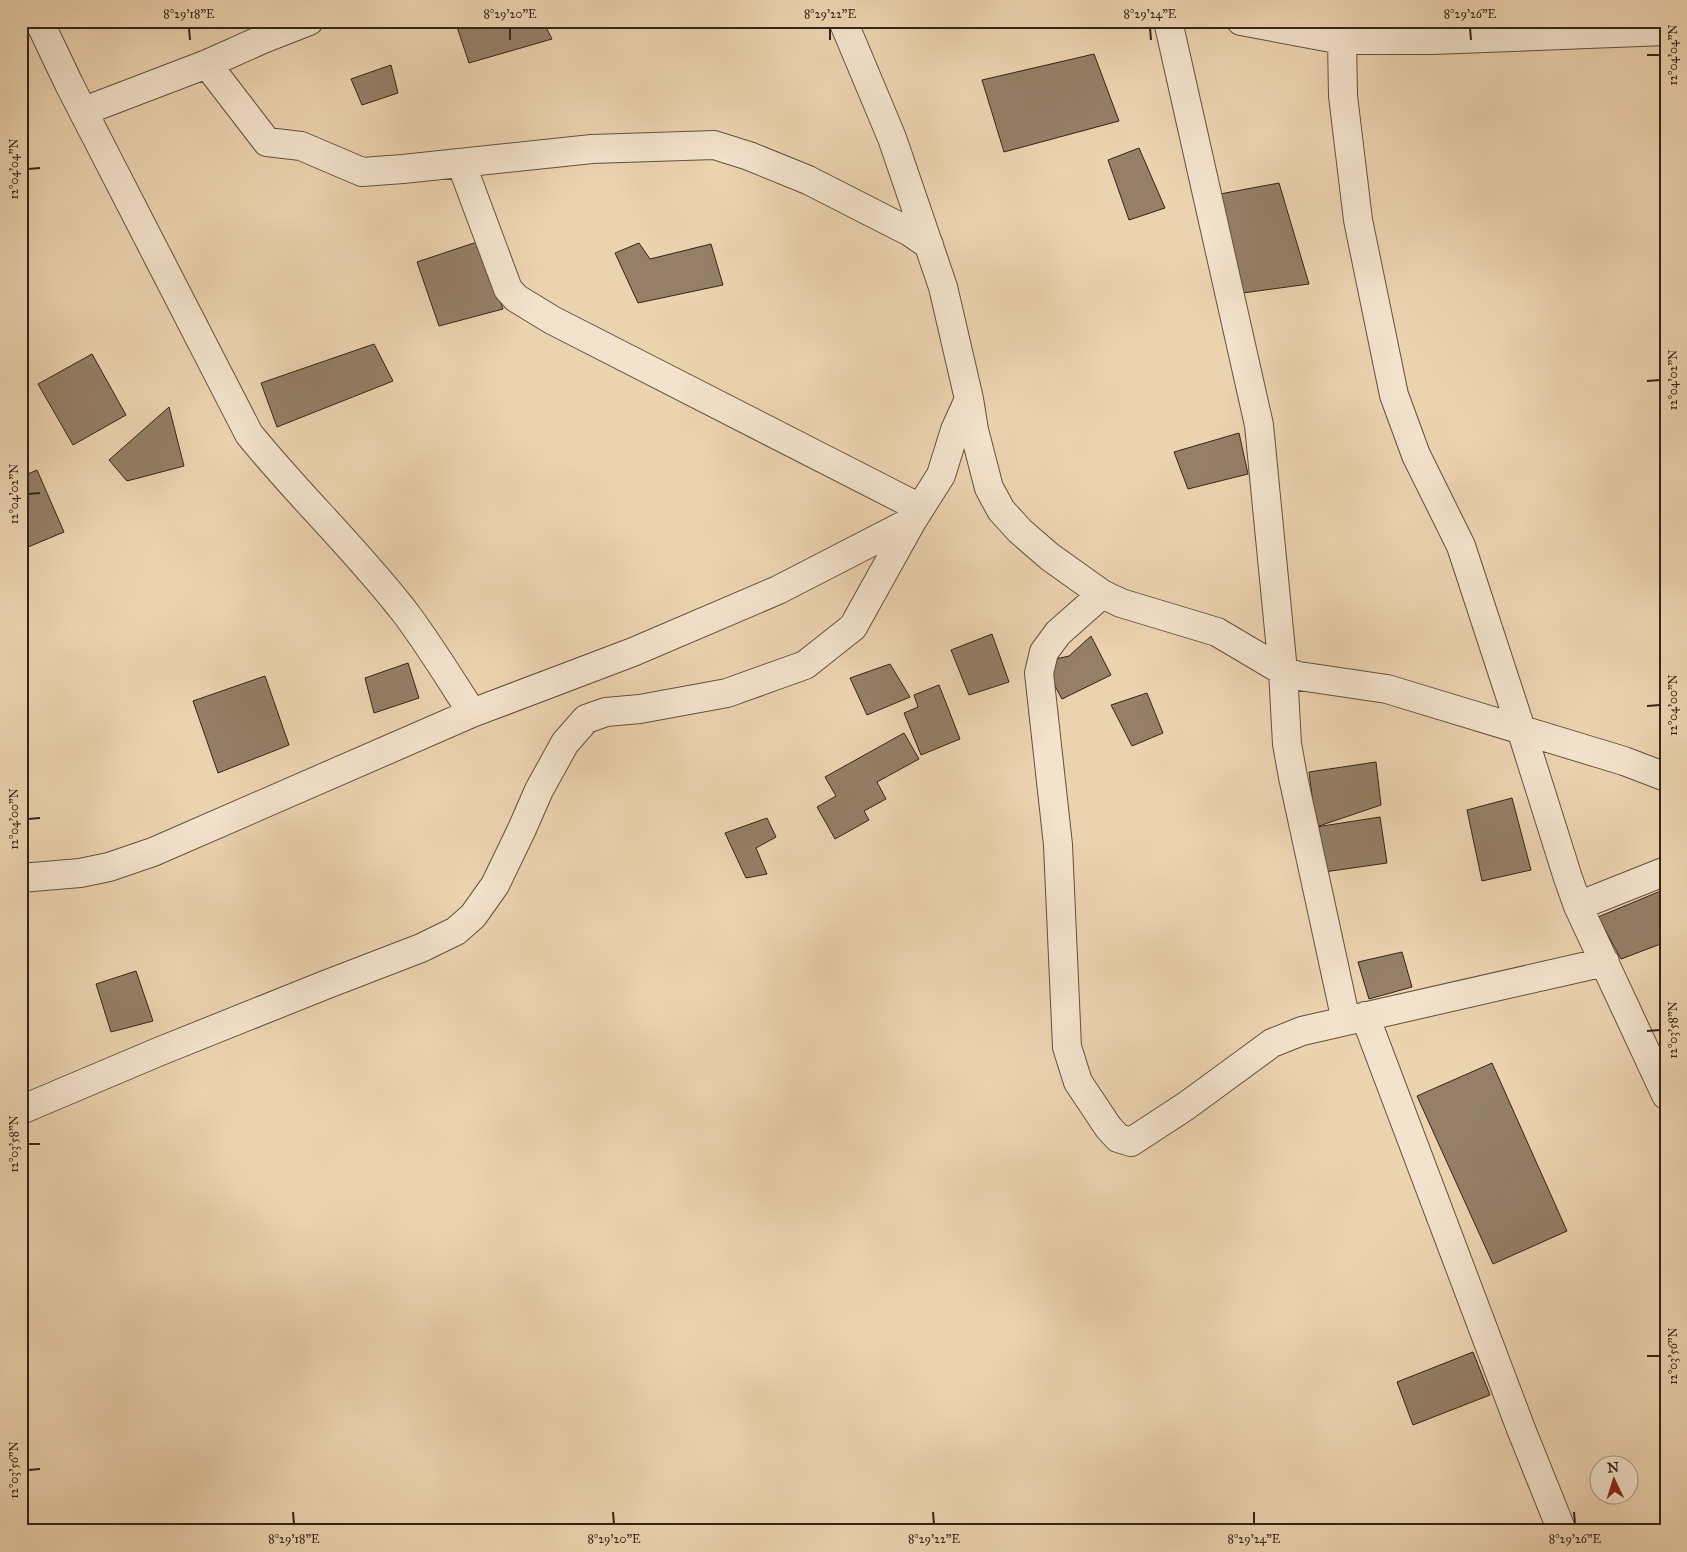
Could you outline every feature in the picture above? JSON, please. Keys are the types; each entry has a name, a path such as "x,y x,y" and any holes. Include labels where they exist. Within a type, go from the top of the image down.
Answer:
{"street":[{"path":"38,21 249,434 276,467 359,558 407,616 472,713"},
{"path":"843,21 892,138 943,287 969,399 981,462 990,488 1001,510 1020,531 1050,557 1102,594 1121,602 1217,632 1284,671 1299,676 1387,689 1521,728 1558,742 1624,761 1666,777"},
{"path":"1168,21 1259,425 1284,671 1287,744 1293,777 1356,1018 1562,1531"},
{"path":"1241,21 1315,28 1342,40 1432,40 1666,31"},
{"path":"84,111 207,64 294,24"},
{"path":"1342,40 1343,96 1358,220 1394,395 1416,456 1461,546 1578,906 1666,1095"},
{"path":"207,64 268,142 301,146 362,172 592,149 714,145 749,156 808,180 910,232 929,245"},
{"path":"461,163 508,289 516,298 552,320 916,514"},
{"path":"21,1110 166,1049 421,948 456,931 473,916 495,885 539,790 565,743 586,719 606,712 640,709 727,693 805,665 853,627 916,514 941,475 969,399"},
{"path":"21,878 80,873 109,867 153,852 472,713 633,652 778,590 916,514"},
{"path":"1102,594 1058,633 1044,652 1039,673 1058,845 1067,1047 1078,1082 1108,1127 1118,1138 1131,1142 1186,1106 1272,1043 1302,1031 1605,962"},
{"path":"1578,906 1666,870"}],"building":[{"path":"455,21 501,21 502,24 511,21 543,21 552,39 469,63"},
{"path":"1094,54 1119,121 1004,152 982,80"},
{"path":"391,65 398,93 362,105 351,79"},
{"path":"1139,148 1165,208 1129,220 1108,160"},
{"path":"1279,183 1309,284 1243,293 1220,194"},
{"path":"480,241 503,309 439,326 417,262"},
{"path":"639,243 650,259 711,244 723,285 638,303 615,253"},
{"path":"374,344 393,381 277,427 261,383"},
{"path":"92,354 126,415 73,445 38,384"},
{"path":"169,407 184,466 127,481 109,460"},
{"path":"1239,433 1248,474 1188,489 1174,452"},
{"path":"37,470 64,532 21,550 21,477"},
{"path":"992,634 1009,682 969,695 951,650"},
{"path":"1091,636 1111,675 1062,699 1042,662 1069,656"},
{"path":"408,663 419,698 374,713 365,678"},
{"path":"890,664 910,697 867,715 850,678"},
{"path":"265,676 289,745 218,773 193,701"},
{"path":"939,685 960,739 921,755 904,713 918,707 914,695"},
{"path":"1147,693 1163,733 1132,746 1111,705"},
{"path":"904,733 919,759 877,782 886,799 864,811 869,820 835,839 817,807 836,796 825,777"},
{"path":"1376,762 1381,805 1316,827 1309,772"},
{"path":"1512,798 1531,870 1482,881 1467,810"},
{"path":"1380,817 1387,863 1324,872 1316,827"},
{"path":"767,818 776,837 756,848 767,874 746,878 725,833"},
{"path":"1663,890 1666,893 1666,942 1621,959 1598,917"},
{"path":"1402,952 1412,987 1369,999 1358,962"},
{"path":"136,971 153,1021 111,1032 96,984"},
{"path":"1492,1063 1567,1231 1493,1264 1417,1096"},
{"path":"1473,1352 1490,1395 1413,1425 1397,1382"}]}
